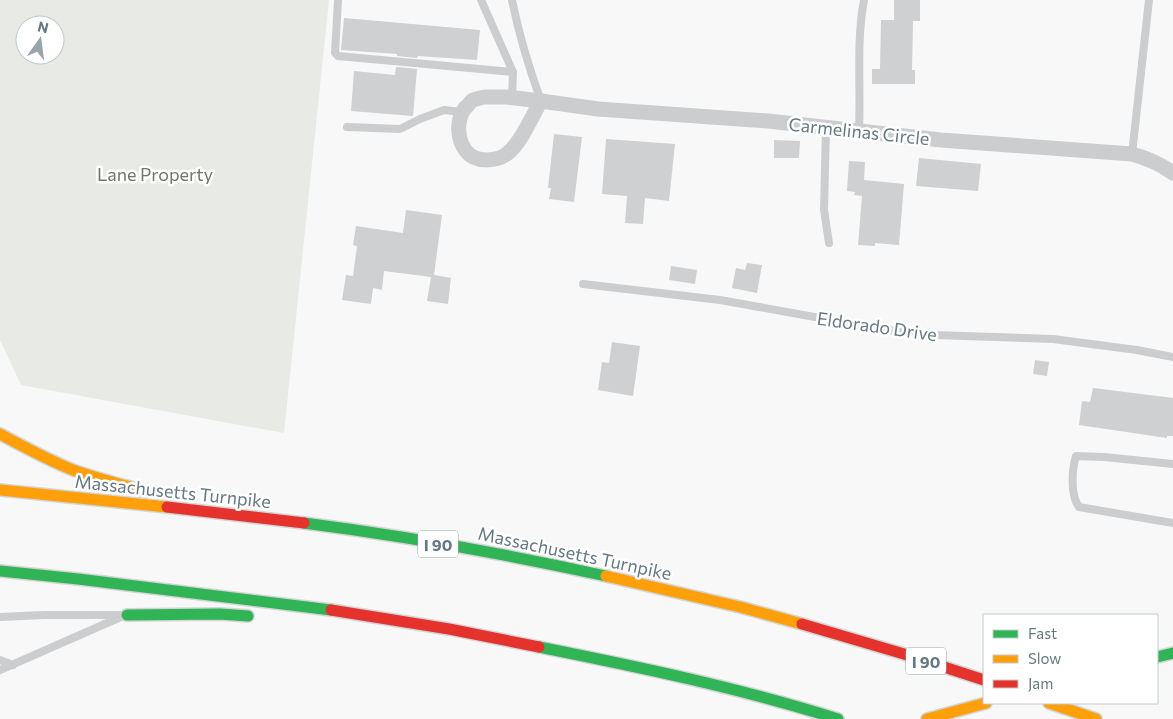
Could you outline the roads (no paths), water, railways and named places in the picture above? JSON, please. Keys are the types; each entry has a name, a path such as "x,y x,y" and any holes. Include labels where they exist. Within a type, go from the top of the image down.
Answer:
{"main road":[{"path":"0,434 54,462 84,474 116,484 252,516"},
{"name":"Massachusetts Turnpike","path":"0,490 252,516 388,535 498,554 715,601 868,642 983,680"},
{"path":"0,571 334,610 482,635 635,666 802,708 838,719"},
{"path":"127,615 220,614 256,616"},
{"path":"351,624 482,635"},
{"path":"1158,657 1173,653"},
{"path":"928,719 983,704"},
{"path":"1052,704 1096,719"}],"street":[{"name":"Carmelinas Circle","path":"462,112 472,100 484,97 512,98 598,109 826,127 941,140 1132,154 1146,158 1173,173"},
{"path":"462,112 459,124 459,138 467,153 480,160 494,160 508,153 518,142 541,101"}],"lane":[{"path":"338,0 335,53 338,56 513,72"},
{"path":"481,0 513,72 512,98"},
{"path":"512,0 529,68 541,101"},
{"path":"859,130 860,40 861,14 864,0"},
{"path":"1132,154 1149,0"},
{"path":"347,127 400,129 444,110 462,112"},
{"path":"826,127 824,210 829,243"},
{"name":"Eldorado Drive","path":"583,284 720,300 887,330 933,335 1053,339 1121,347 1173,357"},
{"path":"1173,464 1076,456 1073,490 1075,502 1079,507 1173,523"},
{"path":"0,617 127,615"},
{"path":"0,670 127,615"},
{"path":"0,660 12,665"}],"park label":[{"name":"Lane Property","path":"155,174"}]}
